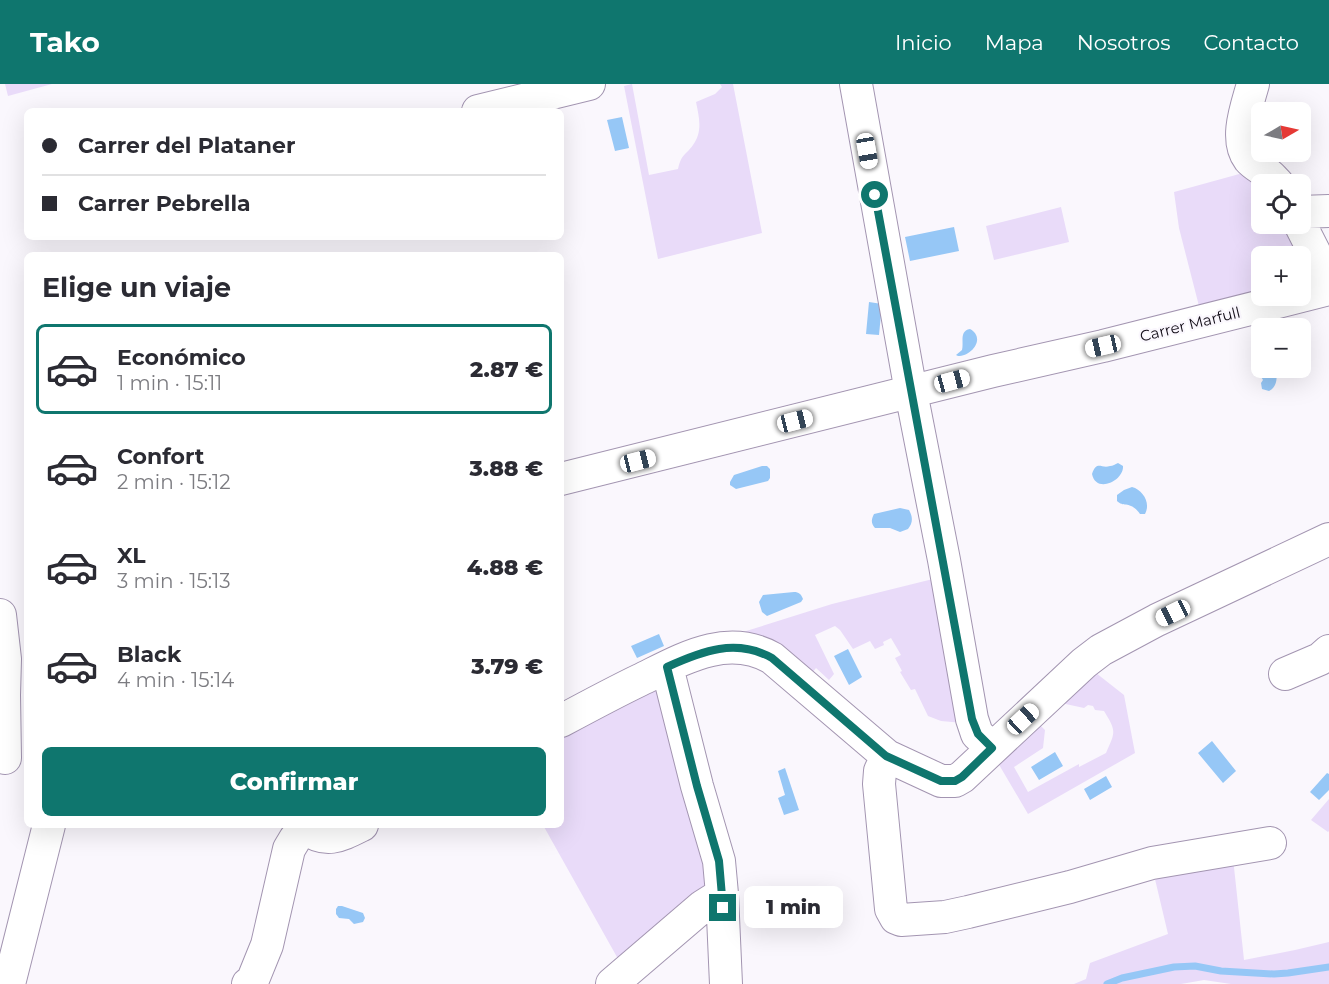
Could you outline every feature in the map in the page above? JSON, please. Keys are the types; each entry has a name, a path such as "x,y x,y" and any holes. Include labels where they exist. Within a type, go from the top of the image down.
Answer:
{"street":[{"path":"490,108 589,84"},
{"path":"855,84 972,719 978,734 992,748"},
{"path":"1253,84 1245,113 1243,145 1251,161 1268,174"},
{"path":"1311,212 1329,211"},
{"path":"1305,234 1329,281"},
{"name":"Carrer Marfull","path":"564,478 1329,289"},
{"path":"564,719 609,694 690,656 718,649 745,648 772,658 886,756 941,781 955,781 1101,650 1329,539"},
{"path":"0,615 5,659 4,704 11,758"},
{"path":"1285,674 1320,659 1329,651"},
{"path":"667,667 697,786 719,861 726,984"},
{"path":"886,756 880,771 879,784 891,909 892,914 901,920 945,917 1070,888 1152,863 1270,843"},
{"path":"9,984 48,828"},
{"path":"250,984 267,945 289,849 303,828"},
{"path":"305,828 324,838 355,828"},
{"path":"612,984 703,906 722,894"}],"shaded area":[{"path":"5,84 52,84 8,96"},
{"path":"632,84 649,175 678,169 682,157 693,145 698,134 696,102 715,94 722,87 720,84 733,84 762,233 658,259 624,86"},
{"path":"1243,173 1251,178 1251,234 1292,234 1298,246 1251,246 1251,297 1200,310 1179,228 1174,192"},
{"path":"1061,207 1069,242 994,260 986,226"},
{"path":"1311,271 1316,281 1311,282"},
{"path":"937,578 963,723 941,721 928,716 915,689 911,690 900,672 902,671 895,658 901,655 891,638 883,642 884,645 875,649 870,641 853,649 835,626 815,635 834,674 829,680 816,668 808,678 743,635 743,632 832,604"},
{"path":"1096,673 1124,695 1135,753 1028,814 998,763 1039,724 1045,730 1043,748 1014,767 1028,792 1079,764 1079,767 1106,753 1113,728 1104,711 1095,710 1093,706 1088,705 1084,708 1061,703"},
{"path":"658,685 710,886 622,966 545,828 564,828 564,732"},
{"path":"1329,799 1329,831 1328,832 1311,820"},
{"path":"1233,858 1244,960 1329,942 1329,984 1231,984 1204,980 1181,984 1074,984 1086,979 1090,963 1168,934 1154,875"}],"water":[{"path":"622,117 629,148 615,151 607,120"},
{"path":"954,227 959,251 910,261 905,237"},
{"path":"869,302 882,304 879,335 866,334"},
{"path":"970,329 977,337 975,346 968,353 958,356 956,355 962,350 963,334"},
{"path":"1262,378 1277,378 1269,391 1262,389"},
{"path":"1118,463 1123,466 1115,480 1104,484 1095,480 1092,474 1096,467 1107,467"},
{"path":"762,466 770,469 768,481 736,489 730,485 734,475"},
{"path":"1132,487 1140,491 1145,498 1147,510 1145,514 1140,514 1133,507 1117,501 1117,495"},
{"path":"900,508 909,510 912,522 908,529 900,532 890,528 875,528 872,521 874,514"},
{"path":"799,593 803,599 801,602 767,616 762,612 759,602 763,595"},
{"path":"659,634 664,646 637,658 631,646"},
{"path":"848,649 862,677 849,685 834,656"},
{"path":"1212,741 1236,771 1223,783 1198,753"},
{"path":"1055,752 1063,766 1039,780 1031,767"},
{"path":"785,768 799,810 784,815 778,798 785,795 778,771"},
{"path":"1327,773 1329,774 1329,790 1319,800 1310,792"},
{"path":"1106,776 1112,787 1090,800 1084,789"},
{"path":"812,888 829,892 820,918 810,915"},
{"path":"342,906 363,913 365,918 363,922 354,924 349,919 339,918 336,909"}],"waterway":[{"path":"1107,984 1122,978 1174,967 1195,966 1221,971 1274,974 1329,967"}],"route":[{"path":"723,908 719,861 697,786 667,667 690,656 718,649 753,649 772,658 886,756 941,781 955,781 962,777 992,748 978,734 972,719 875,195"}]}
